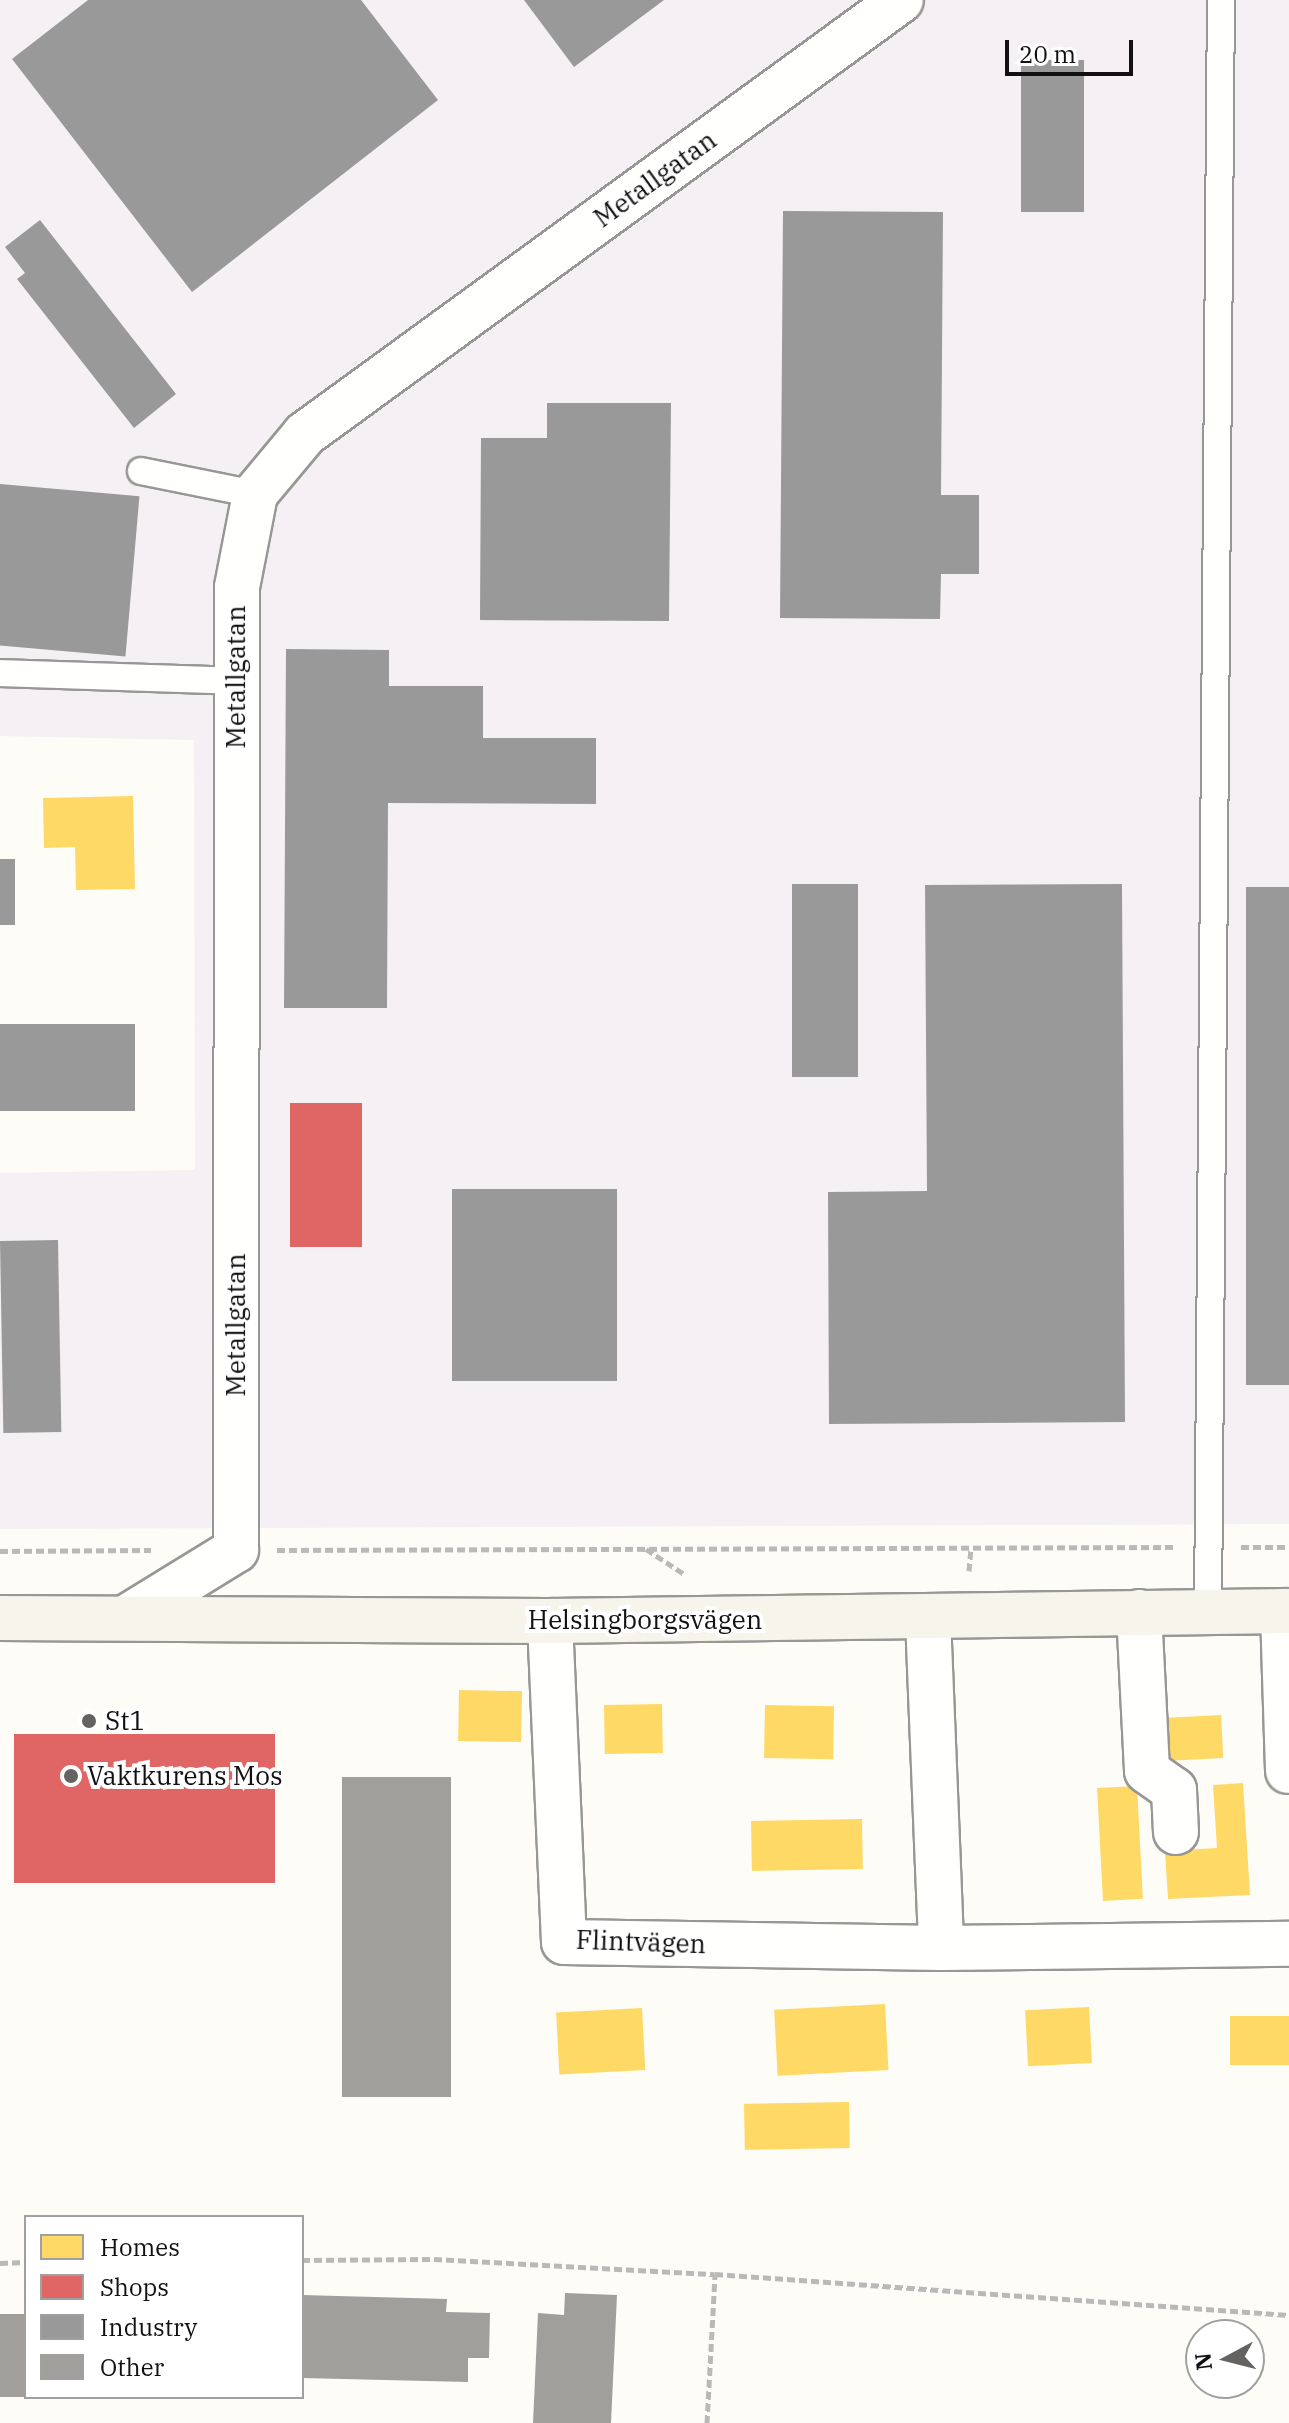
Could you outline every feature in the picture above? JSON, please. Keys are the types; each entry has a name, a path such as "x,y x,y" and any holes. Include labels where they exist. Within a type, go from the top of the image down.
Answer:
{"main road":[{"name":"Helsingborgsvägen","path":"0,1618 550,1621 1286,1611"}],"street":[{"name":"Metallgatan","path":"236,1550 237,587 255,494 305,434 901,0"},
{"path":"127,1617 236,1550"},
{"path":"1286,1611 1288,1771"},
{"path":"1139,1612 1147,1771 1174,1790 1176,1832"},
{"path":"928,1618 941,1948"},
{"name":"Flintvägen","path":"550,1621 564,1942 941,1948 1289,1944"}],"lane":[{"path":"1208,1612 1221,0"},
{"path":"141,471 255,494"},
{"path":"0,673 236,681"}],"path":[{"path":"236,1550 1289,1547"},
{"path":"0,1551 157,1550"},
{"path":"304,2260 434,2259 715,2274 1289,2315"},
{"path":"0,2263 24,2262"},
{"path":"707,2423 715,2274"}],"shaded area":[{"path":"0,0 1289,0 1289,1524 0,1529 0,1173 195,1170 194,740 0,736"}],"building: Homes":[{"path":"133,796 135,889 76,890 75,847 44,848 43,798"},
{"path":"459,1690 522,1691 521,1742 458,1741"},
{"path":"662,1704 663,1753 605,1754 604,1705"},
{"path":"765,1705 834,1706 833,1759 764,1758"},
{"path":"1221,1715 1223,1758 1160,1761 1158,1718"},
{"path":"1243,1783 1250,1895 1168,1899 1165,1851 1217,1848 1213,1785"},
{"path":"1137,1786 1143,1899 1103,1901 1097,1788"},
{"path":"862,1819 863,1869 752,1871 751,1821"},
{"path":"885,2004 888,2070 778,2076 774,2010"},
{"path":"1089,2007 1092,2063 1028,2066 1025,2010"},
{"path":"642,2008 645,2070 559,2074 556,2013"},
{"path":"1230,2016 1289,2016 1289,2065 1230,2065"},
{"path":"849,2102 850,2148 745,2150 744,2104"}],"building: Shops":[{"path":"290,1103 362,1103 362,1247 290,1247"},
{"path":"14,1734 275,1734 275,1883 14,1883"}],"building: Industry":[{"path":"88,0 361,0 438,100 192,292 12,59"},
{"path":"524,0 664,0 574,67"},
{"path":"1021,60 1084,60 1084,212 1021,212"},
{"path":"783,211 943,212 941,495 979,495 979,574 941,574 940,619 780,618"},
{"path":"40,220 176,394 134,428 17,279 25,273 5,247"},
{"path":"547,403 671,403 669,621 480,620 481,438 547,438"},
{"path":"0,484 139,496 125,657 0,646"},
{"path":"286,649 389,650 389,686 483,686 483,738 596,738 596,804 388,803 387,1008 284,1008"},
{"path":"0,859 15,859 15,925 0,925"},
{"path":"792,884 858,884 858,1077 792,1077"},
{"path":"1122,884 1125,1422 829,1424 828,1192 927,1191 925,885"},
{"path":"1246,887 1289,887 1289,1385 1246,1385"},
{"path":"0,1024 135,1024 135,1111 0,1111"},
{"path":"452,1189 617,1189 617,1381 452,1381"},
{"path":"58,1240 61,1432 3,1433 0,1241"}],"building: Other":[{"path":"342,1777 451,1777 451,2097 342,2097"},
{"path":"565,2293 617,2295 611,2423 533,2423 538,2313 564,2315"},
{"path":"304,2295 447,2299 446,2312 490,2313 489,2358 468,2358 468,2382 304,2378"},
{"path":"0,2314 24,2314 24,2397 0,2397"}],"place":[{"name":"St1","path":"89,1721"},
{"name":"Vaktkurens Mos","path":"71,1776"}]}
